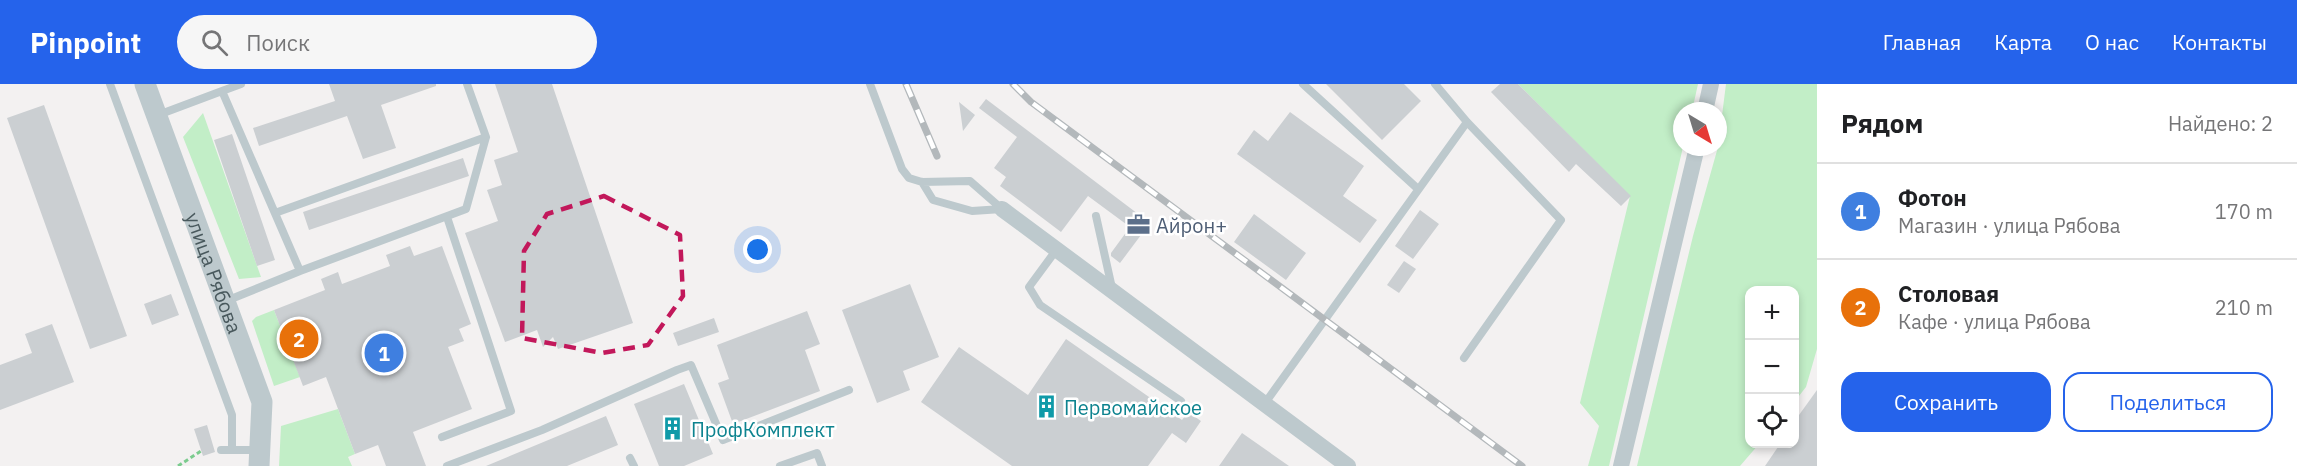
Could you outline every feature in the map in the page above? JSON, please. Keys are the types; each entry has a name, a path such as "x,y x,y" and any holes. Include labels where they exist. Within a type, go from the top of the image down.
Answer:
{"street":[{"name":"улица Рябова","path":"145,84 262,402 260,458"},
{"path":"1707,102 1711,84"},
{"path":"1621,466 1695,156"},
{"path":"1002,209 1348,466"}],"lane":[{"path":"110,84 232,415 232,450"},
{"path":"157,116 241,84"},
{"path":"226,301 466,209 486,137 467,84"},
{"path":"870,84 902,169 909,178 922,182 970,181 1002,209"},
{"path":"1303,84 1418,189"},
{"path":"1435,84 1467,122 1561,220 1464,358"},
{"path":"222,91 300,271"},
{"path":"1264,403 1467,122"},
{"path":"275,213 486,137"},
{"path":"922,182 933,200 972,210 1002,209"},
{"path":"1096,216 1105,264 1113,291"},
{"path":"442,437 511,411 447,217"},
{"path":"1057,249 1029,287 1040,305 1181,401"},
{"path":"447,466 542,430 691,365 723,440 849,390"},
{"path":"221,450 232,450 260,458"},
{"path":"780,466 817,453 822,466"}],"path":[{"path":"178,466 201,451"}],"highlighted area":[{"path":"604,196 680,235 683,296 648,345 602,353 522,338 524,251 547,214"}],"green space":[{"path":"1518,84 1698,84 1694,102 1673,102 1673,156 1681,156 1609,466 1588,466 1599,426 1580,403 1630,196"},
{"path":"1726,84 1817,84 1817,349 1806,387 1799,396 1799,286 1745,286 1745,448 1756,448 1740,466 1637,466 1693,236 1715,156 1727,156 1727,102 1724,102"},
{"path":"203,113 261,277 239,279 183,137"},
{"path":"274,310 300,377 274,386 252,321"},
{"path":"338,409 355,454 348,457 352,466 279,466 281,426"}],"building":[{"path":"329,84 436,84 436,86 381,105 396,148 363,159 347,116 259,146 253,128 335,101"},
{"path":"495,84 552,84 633,323 558,349 553,337 543,347 537,330 505,342 465,233 498,221 487,190 502,185 494,160 518,152"},
{"path":"1326,84 1404,84 1421,101 1382,140"},
{"path":"1500,84 1518,84 1631,196 1621,206 1576,164 1569,172 1491,92"},
{"path":"986,99 1150,223 1120,263 1111,256 1111,253 1130,227 1088,196 1061,232 1000,186 1006,177 994,168 1017,137 979,108"},
{"path":"959,102 975,115 963,131"},
{"path":"44,105 127,336 90,349 7,118"},
{"path":"1290,112 1364,166 1343,196 1377,220 1360,243 1237,154 1254,130 1268,141"},
{"path":"232,134 275,260 257,266 214,140"},
{"path":"463,158 469,176 309,230 303,212"},
{"path":"1420,210 1439,224 1413,259 1395,246"},
{"path":"1254,214 1306,253 1286,280 1234,242"},
{"path":"410,246 414,256 442,246 471,324 459,329 464,341 448,347 472,409 413,432 426,466 386,466 378,445 355,454 326,377 303,386 274,310 325,290 321,279 338,272 342,284 390,266 386,255"},
{"path":"1404,261 1416,269 1399,293 1387,285"},
{"path":"910,284 939,357 903,371 910,390 877,403 842,310"},
{"path":"171,294 179,315 152,325 144,304"},
{"path":"807,311 820,344 805,350 820,391 733,424 718,383 729,379 717,345"},
{"path":"714,318 719,332 678,346 673,333"},
{"path":"52,324 74,382 0,410 0,365 32,353 25,334"},
{"name":"Первомайское","path":"1066,339 1182,420 1188,412 1201,421 1186,443 1172,433 1148,466 1012,466 921,402 959,347 1028,395"},
{"name":"ПрофКомплект","path":"684,384 713,454 684,466 659,466 634,404"},
{"path":"1817,390 1817,466 1765,466 1777,448 1799,448 1799,415"},
{"path":"606,416 618,445 567,466 486,466"},
{"path":"207,425 215,452 203,456 194,429"},
{"path":"1242,433 1289,466 1219,466"}],"railway":[{"path":"906,84 937,156"},
{"path":"1013,84 1031,102 1522,466"}],"place":[{"name":"Айрон+","path":"1138,225"},
{"name":"Столовая","path":"299,339"},
{"name":"Фотон","path":"384,353"},
{"name":"Первомайское","path":"1046,407"},
{"name":"ПрофКомплект","path":"673,429"}]}
